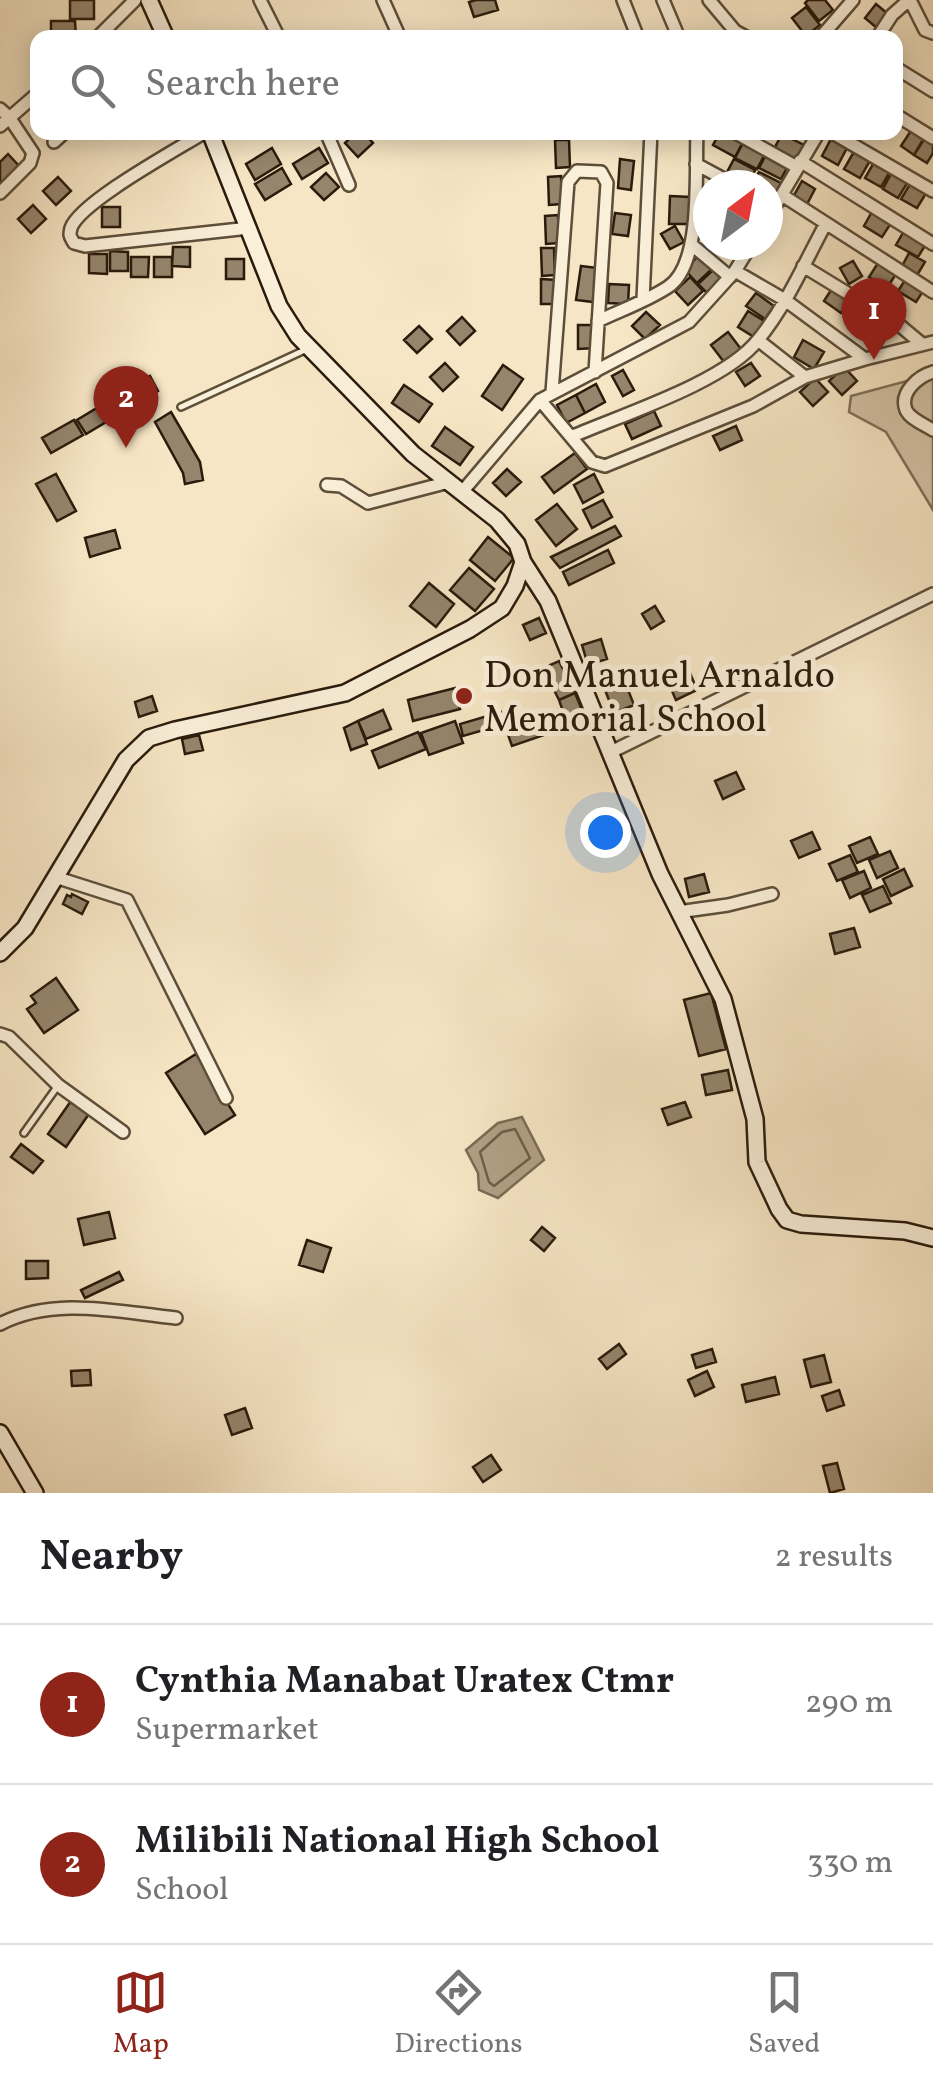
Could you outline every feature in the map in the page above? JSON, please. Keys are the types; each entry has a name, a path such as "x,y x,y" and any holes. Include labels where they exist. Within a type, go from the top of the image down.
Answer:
{"main road":[{"path":"148,0 162,30"},
{"path":"210,140 279,306 310,348 414,454 497,520 517,544 523,562 548,600 678,912 723,999 755,1118 756,1162 787,1220 905,1231 933,1238"},
{"path":"0,953 26,928 126,760 150,738 345,694 502,608 516,586 523,562"},
{"path":"0,1433 35,1493"}],"street":[{"path":"105,30 136,0"},
{"path":"260,0 274,30"},
{"path":"383,0 396,30"},
{"path":"622,0 635,30"},
{"path":"663,0 676,30"},
{"path":"709,0 729,30"},
{"path":"827,30 853,0"},
{"path":"882,30 909,0 925,30 933,33"},
{"path":"903,72 933,91"},
{"path":"0,192 30,163 33,154 3,117 30,98"},
{"path":"903,119 933,138"},
{"path":"194,140 98,199 72,225 70,237 74,243 85,246 249,228"},
{"path":"329,140 349,185"},
{"path":"644,300 650,140"},
{"path":"598,321 670,286 682,273 692,245 697,140"},
{"path":"750,140 799,164 933,244"},
{"path":"783,193 814,140"},
{"path":"844,140 933,191"},
{"path":"696,164 707,170"},
{"path":"552,392 568,182 577,171 601,172 608,183 596,372"},
{"path":"783,196 933,292"},
{"path":"572,436 692,385 731,364 758,340 785,300 825,225"},
{"path":"692,245 732,274 785,300 864,360"},
{"path":"327,485 341,486 368,502 455,487 540,400 689,322 741,260"},
{"path":"802,266 928,343"},
{"path":"758,340 806,377"},
{"path":"540,400 592,462 605,466 753,406 806,377 928,343"},
{"path":"933,372 914,382 906,402 906,410 913,418 933,430"},
{"path":"611,752 933,594"},
{"path":"55,877 126,900 226,1098"},
{"path":"678,912 728,906 772,894"},
{"path":"0,1034 58,1085 123,1132"},
{"path":"0,1324 20,1314 66,1306 176,1318"}],"lane":[{"path":"181,406 310,348"},
{"path":"24,1134 58,1085"}],"shaded area":[{"path":"933,374 933,510 886,432 849,412 851,396"}],"water":[{"path":"522,1117 544,1160 498,1198 479,1190 478,1173 466,1150 498,1123"}],"building":[{"path":"70,0 94,0 94,19 70,19"},
{"path":"495,0 498,10 474,17 469,2"},
{"path":"825,0 833,10 819,21 805,3"},
{"path":"876,4 888,14 877,28 865,18"},
{"path":"806,7 820,25 814,30 801,30 792,18"},
{"path":"51,21 75,21 76,30 51,30"},
{"path":"912,129 924,138 914,155 901,146"},
{"path":"925,138 933,143 927,163 914,155"},
{"path":"370,140 373,143 358,157 345,143"},
{"path":"555,140 569,140 570,167 556,168"},
{"path":"716,140 743,142 735,157 713,145"},
{"path":"779,140 804,145 796,160 774,149"},
{"path":"830,140 848,146 838,165 822,156"},
{"path":"743,143 765,154 757,169 735,158"},
{"path":"272,148 281,164 255,180 246,164"},
{"path":"319,148 328,163 302,179 293,164"},
{"path":"855,150 871,159 860,178 844,169"},
{"path":"767,153 789,164 783,175 783,170 759,168"},
{"path":"8,154 20,167 0,186 0,162"},
{"path":"620,159 634,161 631,190 618,188"},
{"path":"734,159 755,170 728,170"},
{"path":"876,159 892,168 881,187 865,178"},
{"path":"282,168 291,184 265,200 255,184"},
{"path":"893,170 909,180 898,198 883,189"},
{"path":"326,173 339,187 324,200 311,187"},
{"path":"561,176 562,204 549,205 548,177"},
{"path":"58,177 71,191 56,205 43,191"},
{"path":"802,181 815,189 806,206 792,199"},
{"path":"912,181 928,190 917,208 901,199"},
{"path":"670,196 690,197 689,224 669,224"},
{"path":"33,205 46,219 31,233 18,219"},
{"path":"102,207 120,207 120,227 102,227"},
{"path":"874,208 893,220 882,237 864,226"},
{"path":"615,213 631,215 628,236 612,234"},
{"path":"558,215 559,243 546,244 545,216"},
{"path":"675,226 684,242 670,249 661,234"},
{"path":"904,231 926,244 918,257 896,245"},
{"path":"173,247 190,247 190,267 172,266"},
{"path":"541,248 554,248 555,275 542,276"},
{"path":"110,251 128,252 128,271 110,271"},
{"path":"909,253 925,262 916,277 901,268"},
{"path":"89,254 107,254 107,274 89,273"},
{"path":"131,257 149,257 148,277 131,277"},
{"path":"154,257 172,257 172,277 154,277"},
{"path":"226,259 244,259 244,279 226,279"},
{"path":"694,260 704,260 712,269 697,283 685,270"},
{"path":"853,261 862,276 849,284 840,268"},
{"path":"878,263 896,274 887,288 869,277"},
{"path":"581,266 598,268 593,302 576,300"},
{"path":"713,270 725,283 711,297 698,284"},
{"path":"690,277 703,291 688,305 675,291"},
{"path":"907,277 925,288 916,302 898,291"},
{"path":"541,279 557,280 557,304 541,304"},
{"path":"609,284 629,285 628,304 608,303"},
{"path":"833,287 851,299 841,313 824,301"},
{"path":"756,293 774,306 765,319 746,306"},
{"path":"748,311 764,321 754,337 738,327"},
{"path":"646,312 660,325 645,339 632,326"},
{"path":"462,317 475,331 460,345 447,331"},
{"path":"578,325 596,325 596,348 578,349"},
{"path":"872,325 888,335 879,349 863,339"},
{"path":"419,326 432,339 417,353 404,340"},
{"path":"728,332 741,349 724,362 711,345"},
{"path":"803,340 824,352 814,369 794,357"},
{"path":"445,363 458,377 443,391 430,377"},
{"path":"751,363 760,376 745,386 736,372"},
{"path":"503,365 523,379 502,410 482,396"},
{"path":"844,367 857,381 842,395 829,381"},
{"path":"623,370 634,390 623,396 612,376"},
{"path":"150,376 158,391 86,434 77,420"},
{"path":"815,378 828,392 813,406 800,392"},
{"path":"596,384 605,402 585,413 576,395"},
{"path":"404,385 432,404 419,422 392,403"},
{"path":"576,395 585,413 566,423 557,405"},
{"path":"654,411 661,426 632,439 625,424"},
{"path":"171,412 200,462 203,480 185,484 155,422"},
{"path":"74,420 83,435 51,453 42,438"},
{"path":"736,426 742,440 720,450 713,436"},
{"path":"445,427 473,447 460,465 432,446"},
{"path":"575,453 587,469 554,493 542,477"},
{"path":"507,469 521,482 506,496 493,483"},
{"path":"56,474 76,511 57,521 36,484"},
{"path":"594,474 603,492 583,503 574,485"},
{"path":"603,500 612,517 592,528 583,510"},
{"path":"557,504 577,529 556,546 536,520"},
{"path":"615,526 621,536 560,568 551,557"},
{"path":"115,530 120,548 90,557 85,538"},
{"path":"488,537 514,558 495,581 470,560"},
{"path":"608,550 614,563 569,585 563,572"},
{"path":"469,568 494,589 475,611 450,590"},
{"path":"429,583 454,604 436,627 410,606"},
{"path":"655,606 664,621 651,629 642,614"},
{"path":"539,618 546,633 530,640 523,625"},
{"path":"601,639 607,659 588,665 582,645"},
{"path":"559,661 575,693 559,700 543,668"},
{"path":"690,673 697,690 676,700 668,682"},
{"path":"625,682 634,705 614,713 605,690"},
{"path":"455,688 460,709 413,721 408,700"},
{"path":"575,693 582,710 565,717 559,700"},
{"path":"152,696 157,711 139,717 135,702"},
{"path":"383,710 391,729 366,739 358,721"},
{"path":"501,712 505,724 463,736 460,724"},
{"path":"538,718 544,735 512,746 506,729"},
{"path":"358,721 367,744 351,750 344,728"},
{"path":"455,721 463,743 429,755 421,733"},
{"path":"418,732 426,749 379,768 372,751"},
{"path":"199,735 203,750 185,754 182,739"},
{"path":"736,772 744,789 723,799 715,781"},
{"path":"812,832 820,849 799,858 791,841"},
{"path":"870,837 878,854 857,863 849,846"},
{"path":"890,851 898,868 877,878 869,860"},
{"path":"850,855 858,872 837,881 829,864"},
{"path":"904,869 912,886 891,896 883,879"},
{"path":"864,871 871,888 850,898 842,880"},
{"path":"704,874 709,892 689,897 685,879"},
{"path":"883,886 891,903 870,912 862,895"},
{"path":"67,895 88,902 82,914 63,904"},
{"path":"854,928 860,947 835,954 830,934"},
{"path":"56,978 78,1010 44,1033 27,1009 36,1003 31,996"},
{"path":"711,993 726,1049 699,1056 684,1000"},
{"path":"196,1054 235,1115 205,1134 166,1073"},
{"path":"728,1070 732,1090 706,1095 702,1075"},
{"path":"73,1098 91,1111 66,1147 48,1134"},
{"path":"685,1102 691,1117 668,1125 662,1109"},
{"path":"21,1144 43,1161 33,1173 11,1157"},
{"path":"109,1212 115,1238 84,1245 78,1219"},
{"path":"542,1227 555,1238 544,1251 531,1240"},
{"path":"307,1240 331,1248 323,1272 299,1265"},
{"path":"26,1261 48,1261 48,1278 26,1279"},
{"path":"119,1272 123,1280 85,1298 81,1290"},
{"path":"619,1344 626,1354 607,1369 599,1359"},
{"path":"712,1349 716,1362 696,1368 692,1355"},
{"path":"824,1355 831,1382 811,1387 804,1360"},
{"path":"90,1370 91,1385 72,1386 71,1371"},
{"path":"707,1371 714,1387 695,1396 688,1380"},
{"path":"775,1377 779,1394 746,1402 742,1385"},
{"path":"839,1390 844,1405 827,1411 822,1396"},
{"path":"245,1408 252,1428 232,1435 225,1415"},
{"path":"491,1455 501,1470 483,1482 473,1467"},
{"path":"837,1463 844,1489 830,1493 823,1466"}],"place":[{"name":"Cynthia Manabat Uratex Ctmr","path":"874,360"},
{"name":"Milibili National High School","path":"126,448"},
{"name":"Don Manuel Arnaldo Memorial School","path":"464,696"}]}
